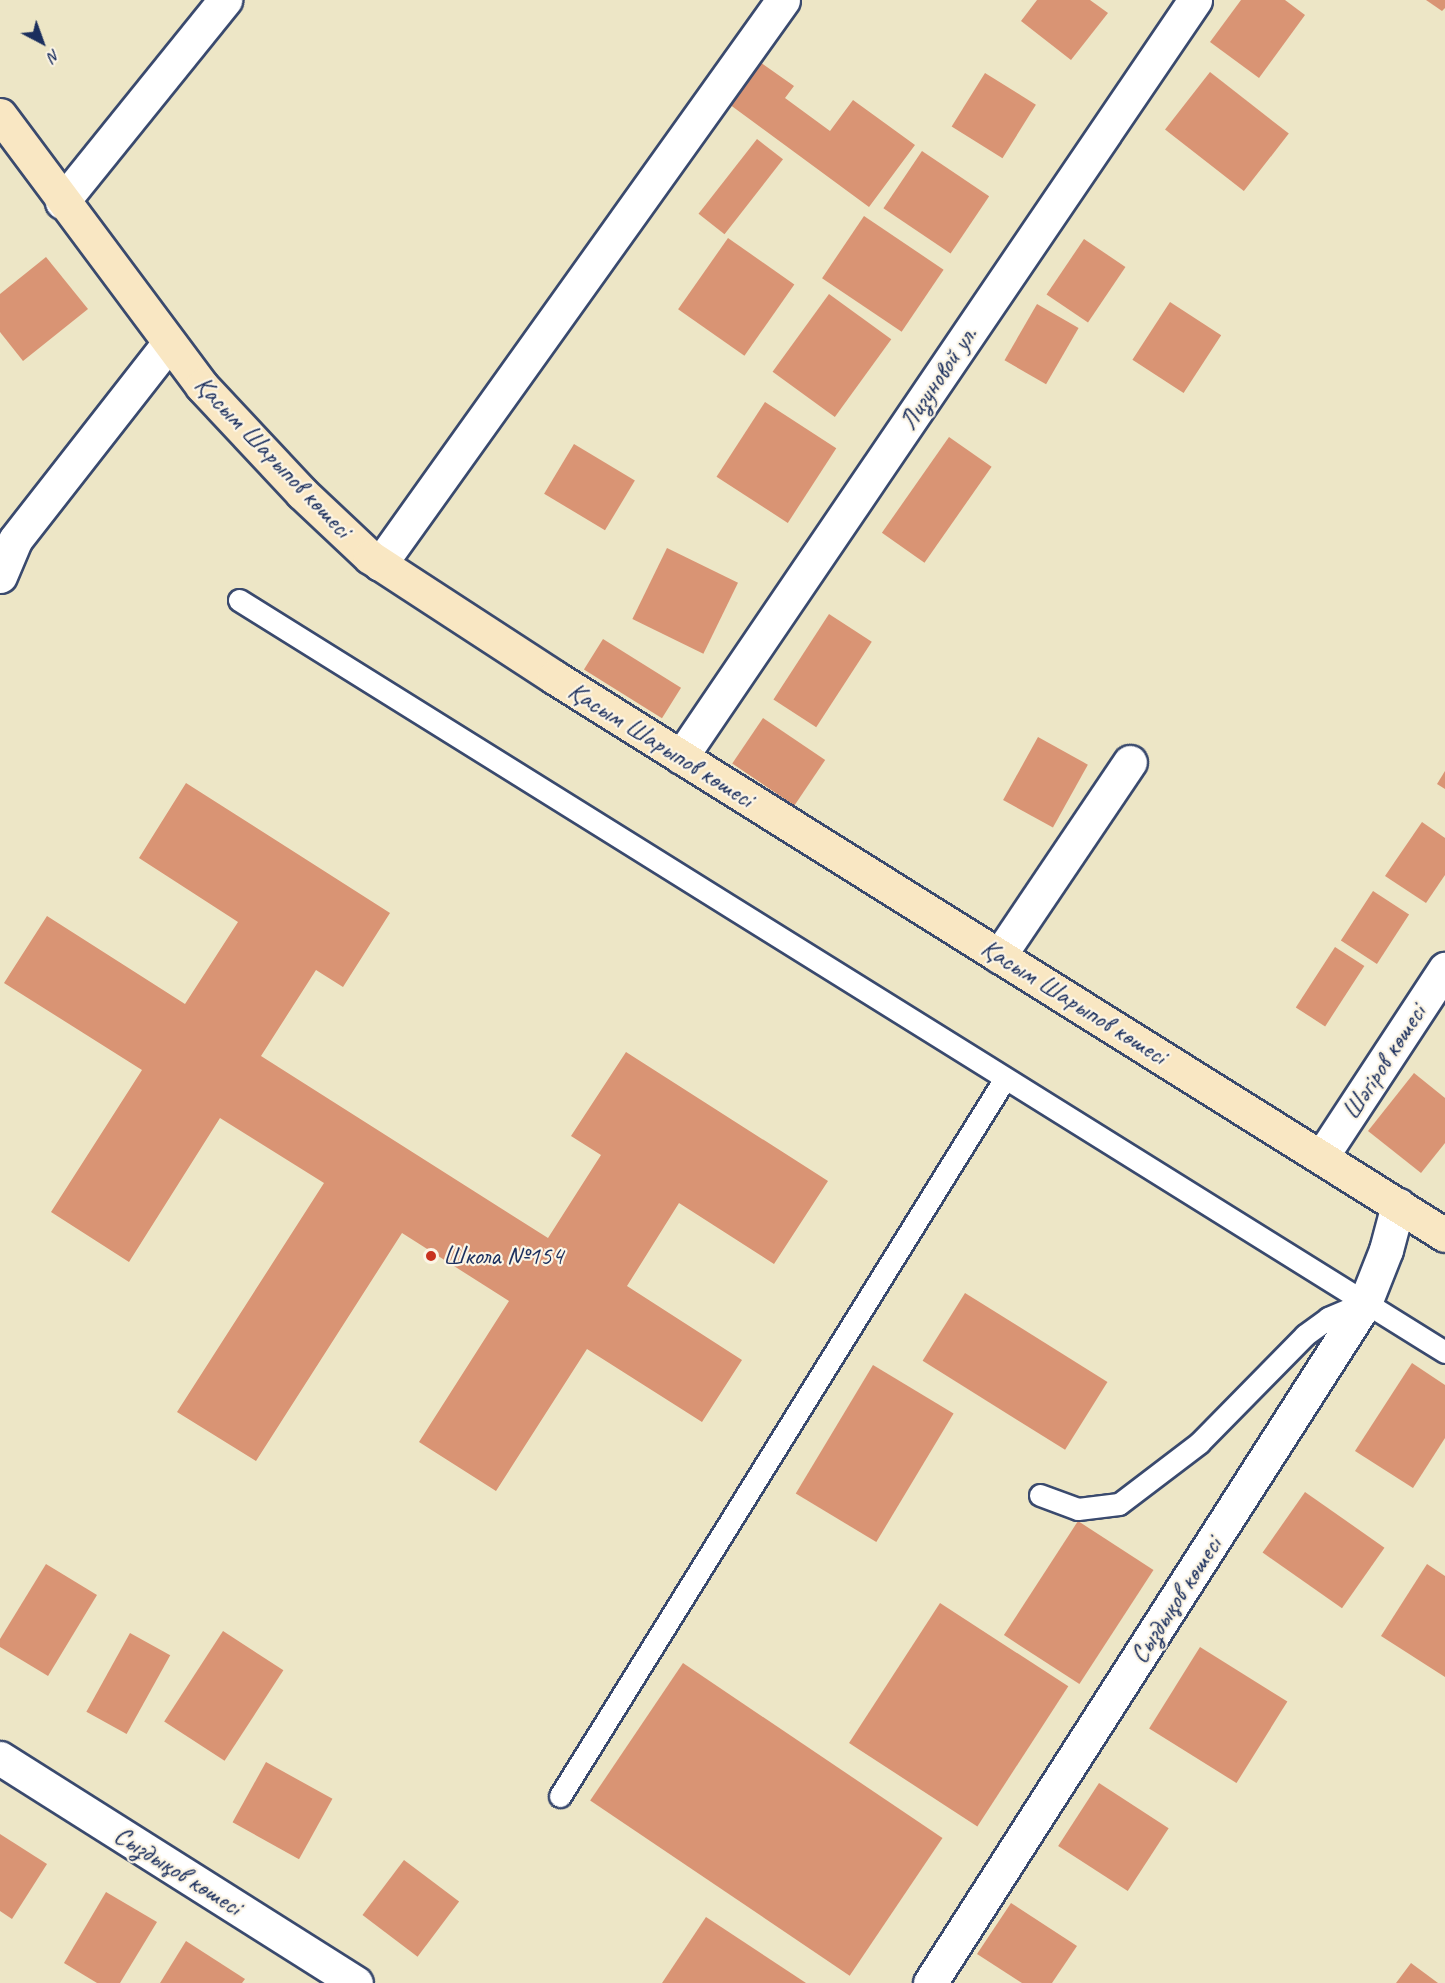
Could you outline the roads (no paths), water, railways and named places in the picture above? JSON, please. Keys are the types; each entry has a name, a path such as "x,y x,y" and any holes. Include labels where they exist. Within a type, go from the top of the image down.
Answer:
{"street":[{"path":"62,202 225,0"},
{"path":"380,564 783,0"},
{"name":"Лизуновой ул.","path":"681,757 1195,0"},
{"name":"Қасым Шарыпов көшесі","path":"0,115 62,202 202,386 302,493 380,564 681,757 1445,1235"},
{"path":"0,576 8,534 169,343"},
{"path":"999,956 1130,762"},
{"name":"Шәгіров көшесі","path":"1322,1156 1445,969"},
{"name":"Сыздықов көшесі","path":"930,1983 1365,1303 1386,1250 1398,1205"},
{"name":"Сыздықов көшесі","path":"0,1758 356,1983"}],"lane":[{"path":"239,600 1004,1080 1445,1352"},
{"path":"560,1796 1004,1080"},
{"path":"1040,1495 1078,1509 1119,1504 1198,1443 1305,1335 1328,1318 1365,1303"}],"place":[{"name":"Школа №154","path":"431,1256"}]}
